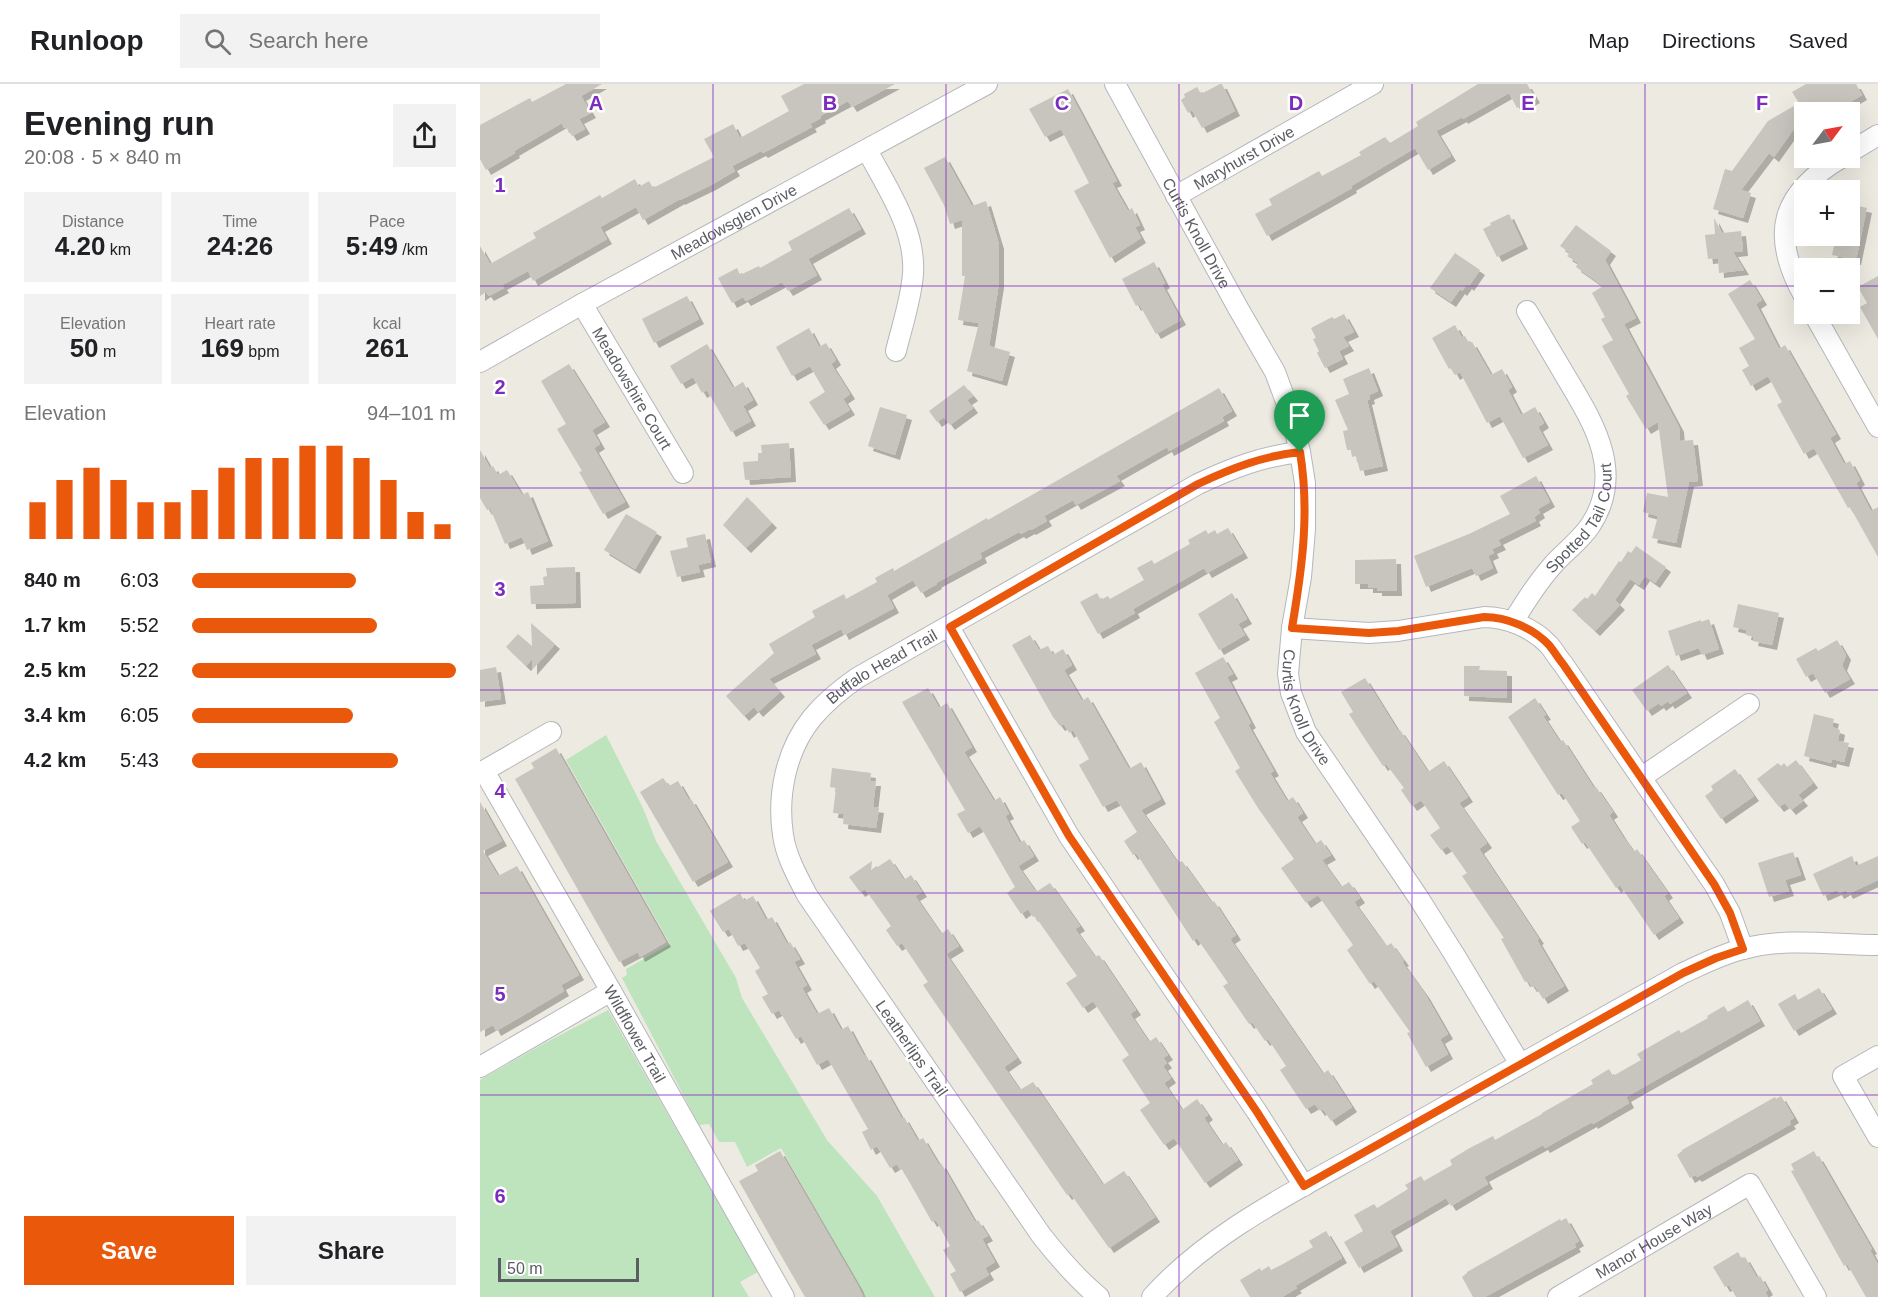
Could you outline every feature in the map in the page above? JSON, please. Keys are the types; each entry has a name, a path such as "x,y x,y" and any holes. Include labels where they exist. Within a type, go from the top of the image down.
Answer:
{"street":[{"name":"Meadowsglen Drive","path":"480,362 582,304 987,84"},
{"name":"Curtis Knoll Drive","path":"1115,84 1275,372 1291,415 1305,483 1305,529 1288,674 1291,693 1306,732 1418,897 1520,1064"},
{"name":"Maryhurst Drive","path":"1176,196 1373,84"},
{"path":"1860,146 1878,135"},
{"path":"867,150 899,210 911,243 913,277 896,351"},
{"path":"1794,275 1786,254 1785,222 1801,188 1826,168"},
{"name":"Meadowshire Court","path":"582,304 682,473"},
{"name":"Spotted Tail Court","path":"1513,622 1553,564 1580,540 1591,525 1599,508 1604,487 1605,464 1592,422 1527,311"},
{"path":"1820,324 1878,427"},
{"name":"Buffalo Head Trail","path":"784,774 796,745 811,719 832,696 856,678 950,627 1198,484 1240,465 1274,455 1300,452"},
{"path":"1292,628 1369,633 1418,629 1484,617 1513,622 1540,637 1549,645 1642,777 1714,884 1730,913 1743,949"},
{"path":"950,627 1069,836 1257,1112 1304,1186"},
{"path":"1642,777 1749,704"},
{"path":"482,772 551,732"},
{"name":"Wildflower Trail","path":"482,772 611,991 784,1297"},
{"name":"Leatherlips Trail","path":"784,774 781,805 783,837 792,867 807,895 1041,1235 1083,1284 1099,1297"},
{"path":"1152,1297 1170,1276 1230,1231 1304,1186 1683,973 1743,949 1771,944 1800,942 1878,945"},
{"path":"480,1067 611,991"},
{"path":"1878,1056 1843,1076 1878,1137"},
{"name":"Manor House Way","path":"1558,1297 1750,1184 1816,1297"}],"green space":[{"path":"606,735 643,808 656,841 736,978 742,998 827,1140 877,1196 935,1297 866,1297 781,1148 747,1167 735,1142 719,1142 709,1124 699,1125 622,978 627,975 626,969 670,944 566,760"},
{"path":"608,1010 758,1272 740,1282 749,1297 480,1297 480,1080"}],"building":[{"path":"566,84 602,84 581,96 591,113 579,119 585,129 572,136 562,123 486,170 480,159 480,125 530,98 532,102"},
{"path":"804,84 895,84 852,107 848,101 820,116 821,118 810,124 812,127 763,153 761,151 732,166 735,171 643,220 636,207 600,227 607,239 533,281 528,271 502,285 504,288 489,296 486,292 480,296 480,246 490,264 536,238 533,233 600,195 602,198 635,179 639,187 649,181 653,188 714,157 704,139 733,124 740,138 789,111 781,96"},
{"path":"1220,84 1235,111 1202,128 1192,110 1188,113 1181,100 1185,97 1184,94 1197,87 1201,94"},
{"path":"1478,84 1527,84 1535,98 1517,108 1509,93 1463,119 1462,117 1436,131 1451,156 1428,170 1415,148 1351,186 1352,188 1267,236 1255,214 1272,205 1269,199 1319,171 1322,176 1361,155 1359,152 1385,137 1390,143 1418,126 1416,122"},
{"path":"1806,84 1856,84 1862,95 1850,102 1798,102 1792,92"},
{"path":"1068,89 1117,181 1112,183 1128,211 1132,208 1140,225 1135,227 1141,238 1110,258 1074,191 1089,183 1061,129 1045,137 1029,109"},
{"path":"1794,106 1794,129 1774,157 1769,153 1741,190 1751,193 1743,218 1713,209 1725,169 1732,171 1768,121"},
{"path":"945,157 972,206 986,201 999,244 999,283 989,346 1010,352 1002,381 967,371 979,323 958,320 965,276 962,276 962,220 950,224 944,205 924,168"},
{"path":"1860,206 1867,208 1860,241"},
{"path":"849,208 861,229 808,259 817,275 788,291 782,282 746,301 743,297 732,303 718,278 737,268 740,275 759,266 760,268 792,250 788,242"},
{"path":"1509,214 1523,244 1497,257 1483,229"},
{"path":"1714,218 1722,233 1741,231 1743,251 1733,252 1744,270 1719,273 1718,258 1708,259 1705,235 1715,234"},
{"path":"1576,225 1611,251 1605,260 1636,318 1624,324 1679,427 1680,441 1693,440 1698,481 1689,482 1676,543 1652,538 1658,516 1643,512 1647,493 1668,497 1658,422 1646,429 1626,396 1629,394 1602,346 1613,340 1601,319 1605,317 1592,293 1603,286 1576,267 1578,263 1567,256 1570,253 1560,246"},
{"path":"1834,246 1859,246 1856,258 1832,255"},
{"path":"1455,253 1480,270 1469,286 1467,284 1462,291 1460,289 1451,302 1430,288"},
{"path":"1154,262 1165,283 1162,285 1181,320 1156,334 1139,304 1136,306 1122,279"},
{"path":"1878,276 1878,339 1860,307 1867,303 1860,286"},
{"path":"1750,280 1762,300 1756,304 1779,349 1785,345 1836,434 1830,438 1844,464 1850,461 1860,480 1856,483 1871,511 1878,507 1878,557 1814,448 1804,454 1777,405 1782,402 1768,376 1751,386 1742,370 1749,366 1739,348 1755,339 1728,294"},
{"path":"687,296 699,319 654,343 642,319"},
{"path":"1344,314 1354,332 1343,337 1349,346 1339,351 1343,359 1325,368 1317,353 1319,351 1313,339 1316,338 1311,328 1332,317 1334,319"},
{"path":"1455,325 1462,338 1465,336 1469,343 1472,342 1491,375 1502,369 1512,387 1508,390 1521,415 1535,407 1544,423 1538,427 1548,445 1523,458 1500,416 1487,423 1460,372 1455,375 1451,368 1449,369 1432,338"},
{"path":"809,328 819,347 826,343 836,360 831,364 850,394 843,399 850,410 824,425 809,402 825,392 810,366 792,376 776,347"},
{"path":"707,344 733,388 743,382 753,400 743,406 751,421 731,432 707,390 702,393 693,377 681,384 670,366"},
{"path":"569,364 605,422 592,430 600,444 594,448 625,502 603,514 579,472 582,471 557,429 566,424 541,381"},
{"path":"1369,368 1378,391 1369,395 1370,399 1367,400 1383,466 1360,471 1356,456 1352,457 1351,450 1347,450 1343,431 1348,430 1335,400 1349,394 1343,379"},
{"path":"964,385 973,396 967,400 973,408 950,425 944,417 937,422 929,411"},
{"path":"1219,388 1232,411 1222,417 1224,421 1169,451 1167,447 1116,476 1120,481 1076,505 1073,500 1044,516 1047,521 1021,534 1019,532 980,553 982,558 921,593 913,580 887,595 894,608 844,635 841,629 811,645 816,654 769,679 780,692 758,712 754,707 744,716 726,696 774,653 769,644 815,617 812,611 844,594 846,599 877,582 875,578 893,568 894,571 987,518 988,520"},
{"path":"880,407 907,415 895,455 868,446"},
{"path":"789,443 791,477 745,480 743,462 758,461 758,453 762,453 761,445"},
{"path":"480,450 490,468 493,466 498,475 507,470 522,495 528,492 548,541 527,550 522,537 505,544 490,508 487,510 480,498"},
{"path":"1536,476 1550,502 1538,509 1540,513 1534,517 1536,521 1498,540 1501,545 1492,549 1494,553 1488,556 1493,568 1476,576 1472,568 1426,587 1414,556 1469,534 1510,514 1500,496"},
{"path":"747,497 772,523 746,548 723,525"},
{"path":"626,514 657,532 635,569 604,550"},
{"path":"1228,528 1243,553 1207,573 1204,568 1133,609 1135,613 1098,634 1080,602 1097,593 1101,600 1108,596 1110,599 1144,580 1137,568 1152,560 1154,564 1190,544 1188,540 1206,530 1208,534 1215,530 1217,534"},
{"path":"705,534 711,562 698,565 700,572 677,577 670,551 688,547 686,538"},
{"path":"1636,546 1666,567 1655,583 1645,576 1639,585 1630,579 1615,600 1620,605 1595,631 1572,610 1585,597 1587,599 1592,593 1595,596 1619,561 1621,562 1628,551 1631,553"},
{"path":"1396,559 1397,591 1377,591 1377,588 1368,588 1368,584 1355,584 1355,560"},
{"path":"575,567 576,603 531,604 530,586 544,585 543,577 547,576 546,568"},
{"path":"1232,593 1247,619 1238,624 1245,635 1219,650 1198,614"},
{"path":"1738,604 1779,613 1772,645 1753,641 1754,637 1746,635 1747,630 1733,627"},
{"path":"1709,619 1719,649 1702,655 1699,648 1676,656 1668,631"},
{"path":"531,623 555,644 532,670 532,659 526,666 506,647 518,634 532,646"},
{"path":"1030,635 1039,650 1048,646 1053,655 1063,649 1072,665 1064,670 1082,701 1088,697 1129,769 1141,762 1161,799 1141,810 1178,863 1182,861 1212,903 1214,901 1236,935 1230,939 1323,1074 1328,1070 1352,1107 1331,1121 1323,1109 1320,1111 1315,1104 1306,1109 1280,1070 1286,1066 1268,1039 1265,1041 1252,1022 1249,1024 1223,986 1228,983 1197,938 1193,941 1136,853 1133,855 1124,841 1137,832 1117,800 1103,807 1079,765 1089,759 1073,730 1069,733 1064,724 1060,726 1053,717 1012,645"},
{"path":"1837,640 1846,655 1842,666 1850,679 1825,693 1813,673 1806,677 1796,659 1816,648 1818,651"},
{"path":"1223,657 1233,674 1227,677 1251,723 1248,725 1274,771 1270,773 1287,801 1293,797 1303,813 1297,817 1315,844 1321,840 1331,855 1322,860 1341,887 1349,882 1360,898 1354,902 1382,941 1387,946 1391,943 1404,961 1402,962 1425,994 1448,1034 1440,1039 1448,1054 1426,1067 1407,1033 1410,1032 1374,981 1370,984 1347,950 1353,945 1318,895 1306,903 1281,868 1294,859 1235,771 1240,768 1214,722 1220,718 1195,673"},
{"path":"1668,665 1687,693 1670,704 1668,701 1661,706 1659,703 1647,711 1632,690"},
{"path":"1464,666 1480,666 1479,670 1507,671 1507,698 1464,696"},
{"path":"496,667 501,699 480,702 480,670"},
{"path":"1365,678 1398,731 1400,730 1428,772 1444,761 1468,797 1459,803 1487,843 1479,849 1539,939 1537,940 1564,986 1543,999 1535,986 1532,987 1528,981 1525,982 1501,939 1504,938 1462,876 1467,873 1448,846 1441,850 1430,835 1440,828 1421,800 1412,806 1401,790 1404,788 1386,764 1383,766 1349,714 1353,712 1341,692"},
{"path":"928,688 939,708 947,703 972,747 964,752 994,801 1000,797 1009,814 1005,816 1020,843 1024,840 1034,856 1018,866 1036,892 1050,883 1080,926 1075,929 1095,957 1099,955 1136,1010 1130,1014 1149,1042 1156,1037 1168,1055 1163,1058 1167,1063 1163,1066 1171,1078 1164,1083 1182,1110 1197,1099 1208,1115 1204,1118 1222,1145 1226,1142 1238,1160 1205,1183 1174,1138 1164,1145 1140,1110 1150,1103 1122,1060 1129,1055 1093,1001 1083,1008 1066,983 1077,976 1035,916 1033,917 1028,909 1021,914 1007,893 1015,887 980,826 968,833 957,814 965,810 902,702"},
{"path":"1535,698 1546,715 1543,716 1560,742 1563,740 1594,788 1596,787 1613,812 1609,815 1623,837 1634,852 1637,849 1668,893 1664,896 1679,918 1654,935 1620,885 1616,888 1585,842 1582,844 1571,827 1580,821 1562,793 1558,795 1508,717"},
{"path":"1814,714 1834,719 1832,727 1840,730 1838,741 1849,743 1844,762 1832,759 1831,763 1804,756"},
{"path":"556,748 666,942 640,957 638,952 619,962 515,779 534,768 531,763"},
{"path":"1796,760 1813,783 1798,795 1803,801 1791,810 1785,803 1779,807 1757,779 1778,763 1781,766 1784,763 1787,767"},
{"path":"832,768 871,773 870,781 876,781 873,807 879,808 876,828 843,824 844,814 833,813 836,788 830,787"},
{"path":"1735,769 1754,796 1721,819 1705,796 1713,790 1711,786"},
{"path":"663,778 669,786 678,781 728,862 693,882 640,792"},
{"path":"480,802 502,841 483,851 498,876 517,866 579,975 561,985 564,991 496,1031 493,1025 480,1032"},
{"path":"1793,852 1801,875 1785,880 1789,891 1769,897 1758,863"},
{"path":"1852,856 1856,866 1878,856 1878,880 1848,894 1846,890 1839,894 1837,890 1823,896 1813,874"},
{"path":"890,859 904,880 911,875 922,892 915,896 941,934 948,929 959,946 946,954 1017,1058 1004,1067 1020,1090 1033,1082 1103,1185 1124,1171 1155,1217 1109,1248 1070,1193 1067,1195 923,985 928,982 902,943 897,946 886,930 891,926 865,889 860,892 849,877 872,861 871,871"},
{"path":"740,893 744,901 753,896 766,920 772,917 787,944 790,942 800,959 794,962 807,985 802,988 817,1014 829,1008 841,1030 848,1026 902,1119 904,1117 918,1141 923,1138 939,1165 941,1163 975,1222 978,1220 988,1236 982,1239 995,1262 985,1268 989,1275 960,1292 950,1274 956,1271 943,1250 950,1246 936,1220 932,1222 902,1169 900,1170 897,1164 890,1168 877,1146 871,1150 862,1132 868,1129 828,1059 817,1065 801,1036 796,1039 779,1010 772,1014 762,997 768,994 755,971 760,968 745,943 738,946 729,929 723,932 710,911"},
{"path":"1819,988 1832,1009 1794,1031 1778,1004 1795,994 1798,1000"},
{"path":"1748,1000 1760,1021 1626,1097 1629,1103 1593,1124 1592,1122 1545,1148 1543,1145 1484,1177 1488,1184 1451,1206 1446,1198 1390,1231 1398,1246 1359,1268 1344,1242 1363,1231 1354,1215 1374,1204 1377,1208 1408,1189 1405,1185 1421,1176 1424,1181 1452,1165 1450,1160 1468,1149 1493,1136 1495,1140 1542,1114 1593,1084 1591,1080 1609,1069 1613,1076 1641,1060 1637,1054 1679,1030 1681,1033 1724,1006 1728,1012"},
{"path":"1781,1096 1794,1118 1789,1121 1791,1124 1697,1177 1695,1175 1690,1178 1677,1155 1682,1150 1775,1097 1776,1099"},
{"path":"780,1151 863,1297 805,1297 779,1252 739,1181 758,1171 755,1165"},
{"path":"1814,1151 1872,1249 1870,1250 1878,1265 1878,1297 1866,1297 1847,1264 1844,1266 1791,1171 1794,1170 1791,1164"},
{"path":"1566,1218 1579,1241 1574,1244 1576,1247 1485,1297 1473,1297 1462,1277 1467,1272 1560,1219 1561,1221"},
{"path":"1326,1231 1342,1258 1295,1286 1297,1288 1282,1297 1250,1297 1240,1280 1260,1268 1261,1271 1269,1266 1271,1270 1313,1247 1309,1241"},
{"path":"1738,1252 1742,1259 1745,1257 1757,1278 1760,1276 1768,1290 1765,1292 1768,1297 1736,1297 1729,1285 1725,1287 1713,1267"}],"route":[{"path":"1300,452 1305,483 1305,529 1301,577 1292,628 1369,633 1418,629 1494,617 1513,622 1540,637 1563,664 1714,884 1730,913 1743,949 1683,973 1304,1186 1257,1112 1069,836 950,627 1198,484 1240,465 1274,455 1300,452"}]}
